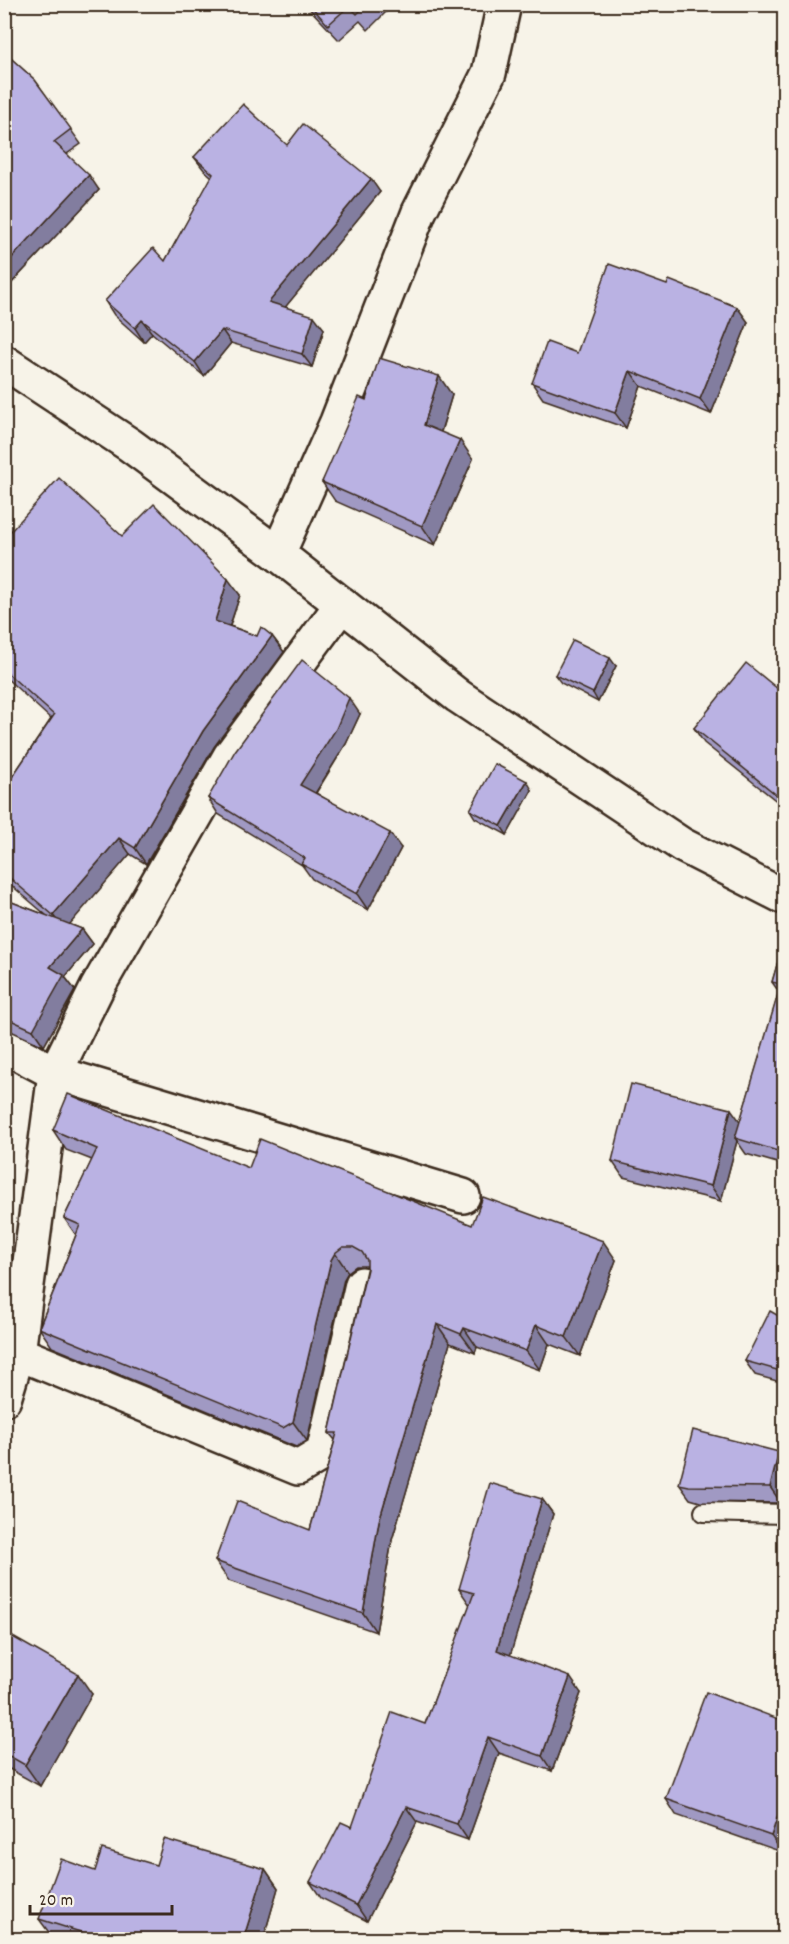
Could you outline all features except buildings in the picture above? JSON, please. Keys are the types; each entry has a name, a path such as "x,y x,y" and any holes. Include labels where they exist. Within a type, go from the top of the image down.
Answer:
{"street":[{"path":"278,554 337,422 419,212 489,73 504,4"},
{"path":"4,362 130,445 278,554 458,696 590,786 682,845 784,897"},
{"path":"4,1399 18,1353 55,1073 97,988 231,756 342,604"},
{"path":"4,1046 55,1073 464,1196"},
{"path":"18,1353 297,1468 323,1453 362,1284"}],"lane":[{"path":"705,1512 784,1515"}]}
